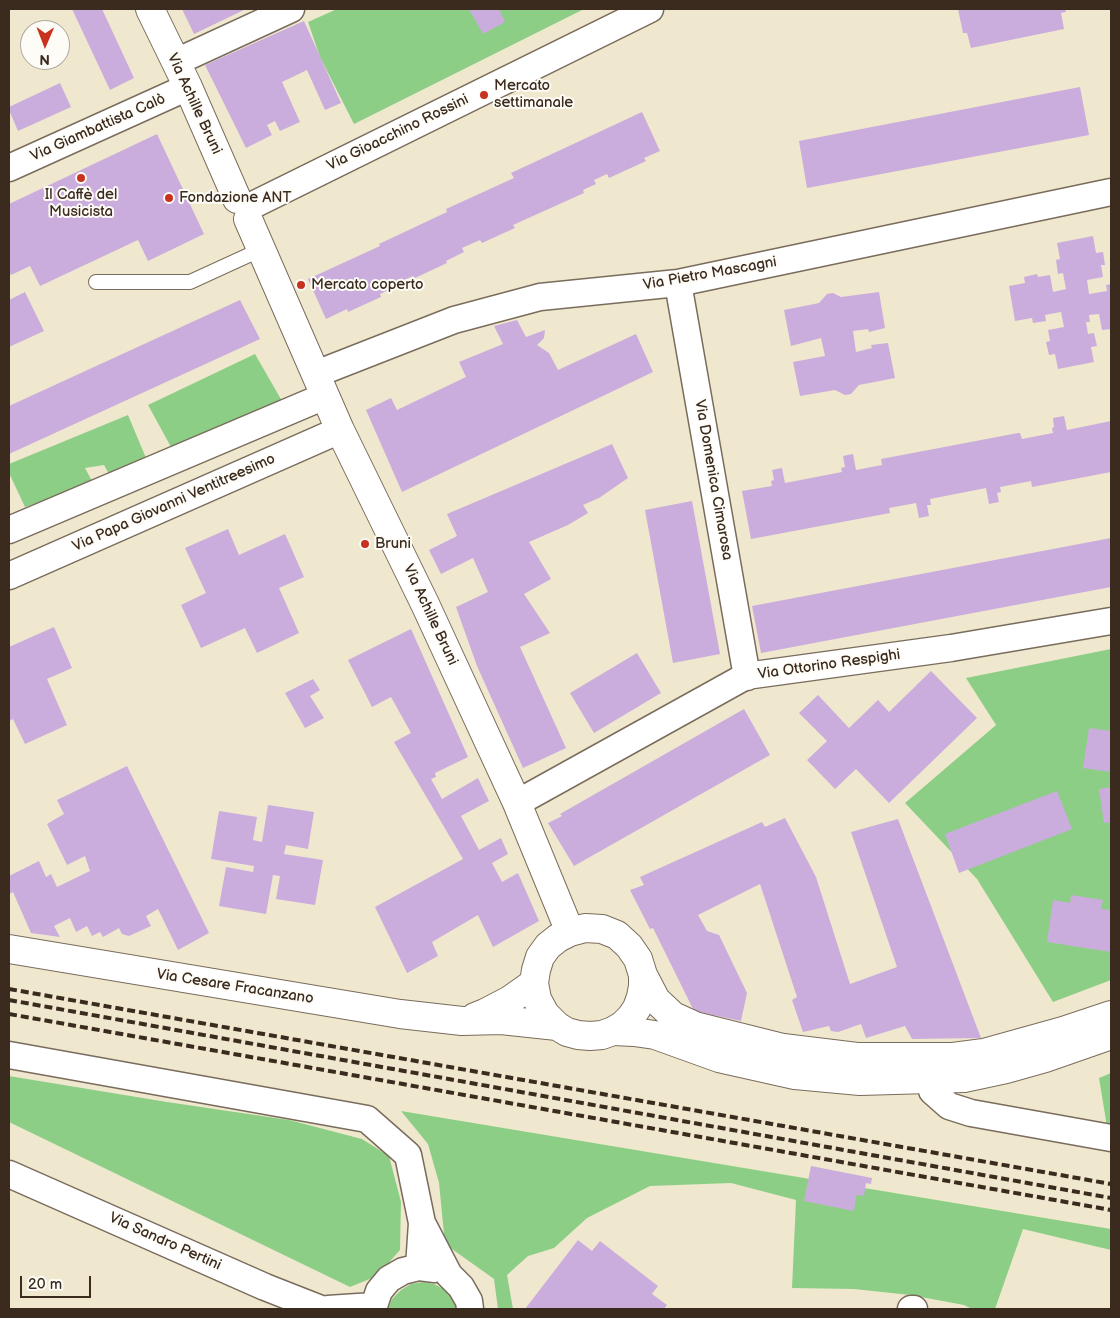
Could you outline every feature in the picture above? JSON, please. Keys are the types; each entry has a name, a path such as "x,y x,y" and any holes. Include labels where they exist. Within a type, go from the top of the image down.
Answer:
{"street":[{"name":"Via Achille Bruni","path":"150,9 246,207 262,249 340,430 425,604 517,803 570,932"},
{"path":"176,62 291,9"},
{"name":"Via Gioacchino Rossini","path":"246,207 650,9"},
{"name":"Via Giambattista Calò","path":"9,168 188,87"},
{"name":"Via Pietro Mascagni","path":"320,385 454,320 530,300 678,283 1111,192"},
{"name":"Via Domenica Cimarosa","path":"678,283 747,676"},
{"path":"9,530 320,385"},
{"name":"Via Papa Giovanni Ventitreesimo","path":"16,572 340,430"},
{"path":"9,538 16,572"},
{"name":"Via Ottorino Respighi","path":"517,803 746,676 951,648 1111,621"},
{"path":"643,975 641,997 631,1017 613,1031 602,1035 590,1036 567,1032 556,1026 545,1014 537,999 534,983 540,957 548,946 570,932 586,928 602,929 617,936 629,946 638,959 643,975 656,1000 673,1016 695,1026 783,1048 857,1057 953,1057 984,1052 1063,1031 1111,1015"},
{"name":"Via Cesare Fracanzano","path":"9,949 400,1014 462,1021 501,1020 556,1026"},
{"name":"Via Cesare Fracanzano","path":"462,1021 486,1013 510,1000 534,983"},
{"path":"613,1031 655,1035 719,1058 795,1075 860,1081 964,1078 1045,1058 1111,1035"},
{"path":"9,1055 367,1119 408,1156 422,1223 449,1275 461,1287 469,1301 470,1309"},
{"path":"930,1080 932,1091 949,1106 971,1113 1111,1138"},
{"name":"Via Sandro Pertini","path":"9,1174 265,1287 321,1309"},
{"path":"419,1267 422,1223"},
{"path":"328,1309 373,1308 379,1292 389,1279 403,1271 419,1267 435,1269 449,1275"}],"lane":[{"path":"96,282 190,282 262,249"}],"green space":[{"path":"337,9 584,9 354,124 320,57 308,22"},
{"path":"255,354 282,401 171,447 148,405"},
{"path":"128,415 146,458 110,476 104,465 85,468 93,483 25,507 9,473 9,464"},
{"path":"1111,649 1111,980 1053,1002 977,879 905,803 996,725 966,678"},
{"path":"1111,1073 1111,1128 1107,1127 1099,1078"},
{"path":"9,1076 289,1120 362,1139 389,1156 401,1202 400,1250 377,1276 350,1287 9,1122"},
{"path":"401,1111 1111,1229 1111,1250 1023,1229 995,1309 972,1309 964,1305 910,1295 854,1289 792,1288 796,1200 731,1183 650,1186 587,1218 554,1248 528,1256 507,1275 513,1309 498,1309 494,1279 445,1244 439,1183 428,1144"},
{"path":"423,1282 434,1284 444,1289 452,1298 457,1309 388,1309 392,1299 401,1290 411,1284"}],"building":[{"path":"72,9 102,9 134,78 110,90"},
{"path":"182,9 246,9 194,34"},
{"path":"469,9 499,9 505,22 483,34"},
{"path":"958,9 1065,9 1066,12 1061,13 1064,29 971,48 967,33 963,33"},
{"path":"304,21 341,103 325,110 307,70 282,82 300,122 280,131 275,121 267,125 272,135 246,148 205,65"},
{"path":"60,83 71,107 18,131 9,107"},
{"path":"1080,87 1089,135 807,188 799,141"},
{"path":"642,112 660,151 644,158 646,161 609,178 607,174 594,180 596,184 583,190 584,193 513,225 515,228 482,243 480,240 462,248 464,252 446,261 447,263 415,278 413,276 396,284 397,286 380,294 381,297 348,312 347,309 326,319 308,279 380,246 379,244 447,212 446,209 514,178 511,173"},
{"path":"157,134 204,234 148,261 138,240 40,286 30,266 11,275 9,271 9,204"},
{"path":"1093,236 1096,253 1103,252 1105,265 1101,265 1103,277 1087,280 1089,294 1107,291 1106,285 1111,284 1111,329 1102,330 1099,314 1089,315 1090,322 1086,322 1088,334 1094,333 1097,346 1091,347 1094,362 1058,369 1055,354 1049,355 1046,342 1050,341 1048,330 1064,327 1061,312 1045,315 1046,321 1033,323 1032,318 1015,321 1009,286 1025,283 1024,277 1037,274 1038,277 1050,275 1053,292 1066,289 1063,273 1058,274 1056,260 1060,259 1057,243"},
{"path":"25,292 44,331 9,347 9,300"},
{"path":"879,292 885,328 869,332 868,329 853,331 856,352 872,348 871,345 888,343 895,378 859,385 851,394 845,395 835,390 800,396 793,362 825,356 821,338 791,346 784,310 819,303 827,294 833,293 841,297"},
{"path":"240,300 260,339 9,454 9,406"},
{"path":"517,320 526,337 545,330 544,338 537,345 549,353 558,370 636,334 653,372 402,492 366,410 391,398 397,410 466,377 459,362 503,344 494,326"},
{"path":"1064,416 1067,430 1111,421 1111,472 1032,487 1031,481 1000,487 1001,492 997,493 999,502 989,504 986,488 930,499 931,505 927,505 929,516 919,518 916,503 889,508 890,513 751,539 742,491 772,486 771,481 774,480 772,470 782,468 785,483 842,472 841,468 845,467 843,456 853,454 856,470 882,465 881,459 1018,433 1020,433 1022,439 1053,433 1053,418"},
{"path":"612,444 628,478 599,498 583,505 588,513 568,525 529,542 551,579 524,594 550,633 520,647 566,748 523,768 477,666 456,607 488,592 473,558 441,574 429,550 457,536 447,514"},
{"path":"692,501 720,654 673,663 645,510"},
{"path":"228,529 239,555 285,534 304,577 279,588 299,633 257,653 245,628 201,648 181,605 206,593 185,548"},
{"path":"1111,538 1111,587 761,653 752,606"},
{"path":"54,627 72,668 47,679 67,725 25,744 13,719 9,721 9,647"},
{"path":"411,629 468,757 435,773 436,777 431,779 442,799 478,778 489,801 461,816 479,850 501,838 508,854 492,863 502,882 518,873 539,921 493,947 478,915 432,942 438,956 407,973 375,907 463,859 394,742 411,733 391,697 372,707 348,660"},
{"path":"637,653 661,693 594,733 570,693"},
{"path":"931,671 977,718 889,803 856,769 835,789 807,760 827,741 799,713 818,695 849,728 878,700 889,712"},
{"path":"313,679 320,690 310,696 324,718 305,728 285,693"},
{"path":"744,709 770,755 574,866 548,823 562,816 560,814"},
{"path":"1089,728 1111,731 1111,772 1083,768"},
{"path":"127,766 209,933 178,950 158,909 146,916 151,926 129,936 122,934 119,928 103,937 100,932 92,936 87,926 76,932 70,918 54,926 60,937 31,933 13,892 9,894 9,876 39,861 46,877 51,874 57,887 90,871 85,856 67,865 47,824 64,814 57,800"},
{"path":"1111,787 1111,822 1104,823 1099,789"},
{"path":"1057,791 1072,829 959,873 945,834"},
{"path":"268,805 314,812 308,849 286,845 284,854 323,860 315,905 276,899 280,876 273,875 266,914 219,906 226,867 253,872 254,866 211,859 219,811 257,817 253,840 262,842"},
{"path":"785,818 816,877 850,984 897,967 851,832 898,819 981,1038 912,1039 905,1026 866,1038 861,1024 838,1032 831,1031 829,1026 803,1032 792,1000 797,997 760,884 698,915 707,931 719,935 747,993 741,1021 694,1011 653,928 650,929 630,890 644,885 640,877 762,822 765,827"},
{"path":"1071,895 1103,900 1101,909 1111,910 1111,952 1047,942 1053,900 1070,903"},
{"path":"811,1166 872,1178 871,1184 866,1183 864,1196 856,1195 854,1211 804,1201"},
{"path":"578,1240 592,1251 600,1241 658,1286 652,1294 667,1305 664,1309 525,1309"}],"railway":[{"path":"9,989 1111,1184"},
{"path":"9,1000 1111,1198"},
{"path":"9,1014 1111,1210"}],"place":[{"name":"Mercato settimanale","path":"484,95"},
{"name":"Il Caffè del Musicista","path":"81,178"},
{"name":"Fondazione ANT","path":"169,198"},
{"name":"Mercato coperto","path":"301,285"},
{"name":"Bruni","path":"365,544"}]}
